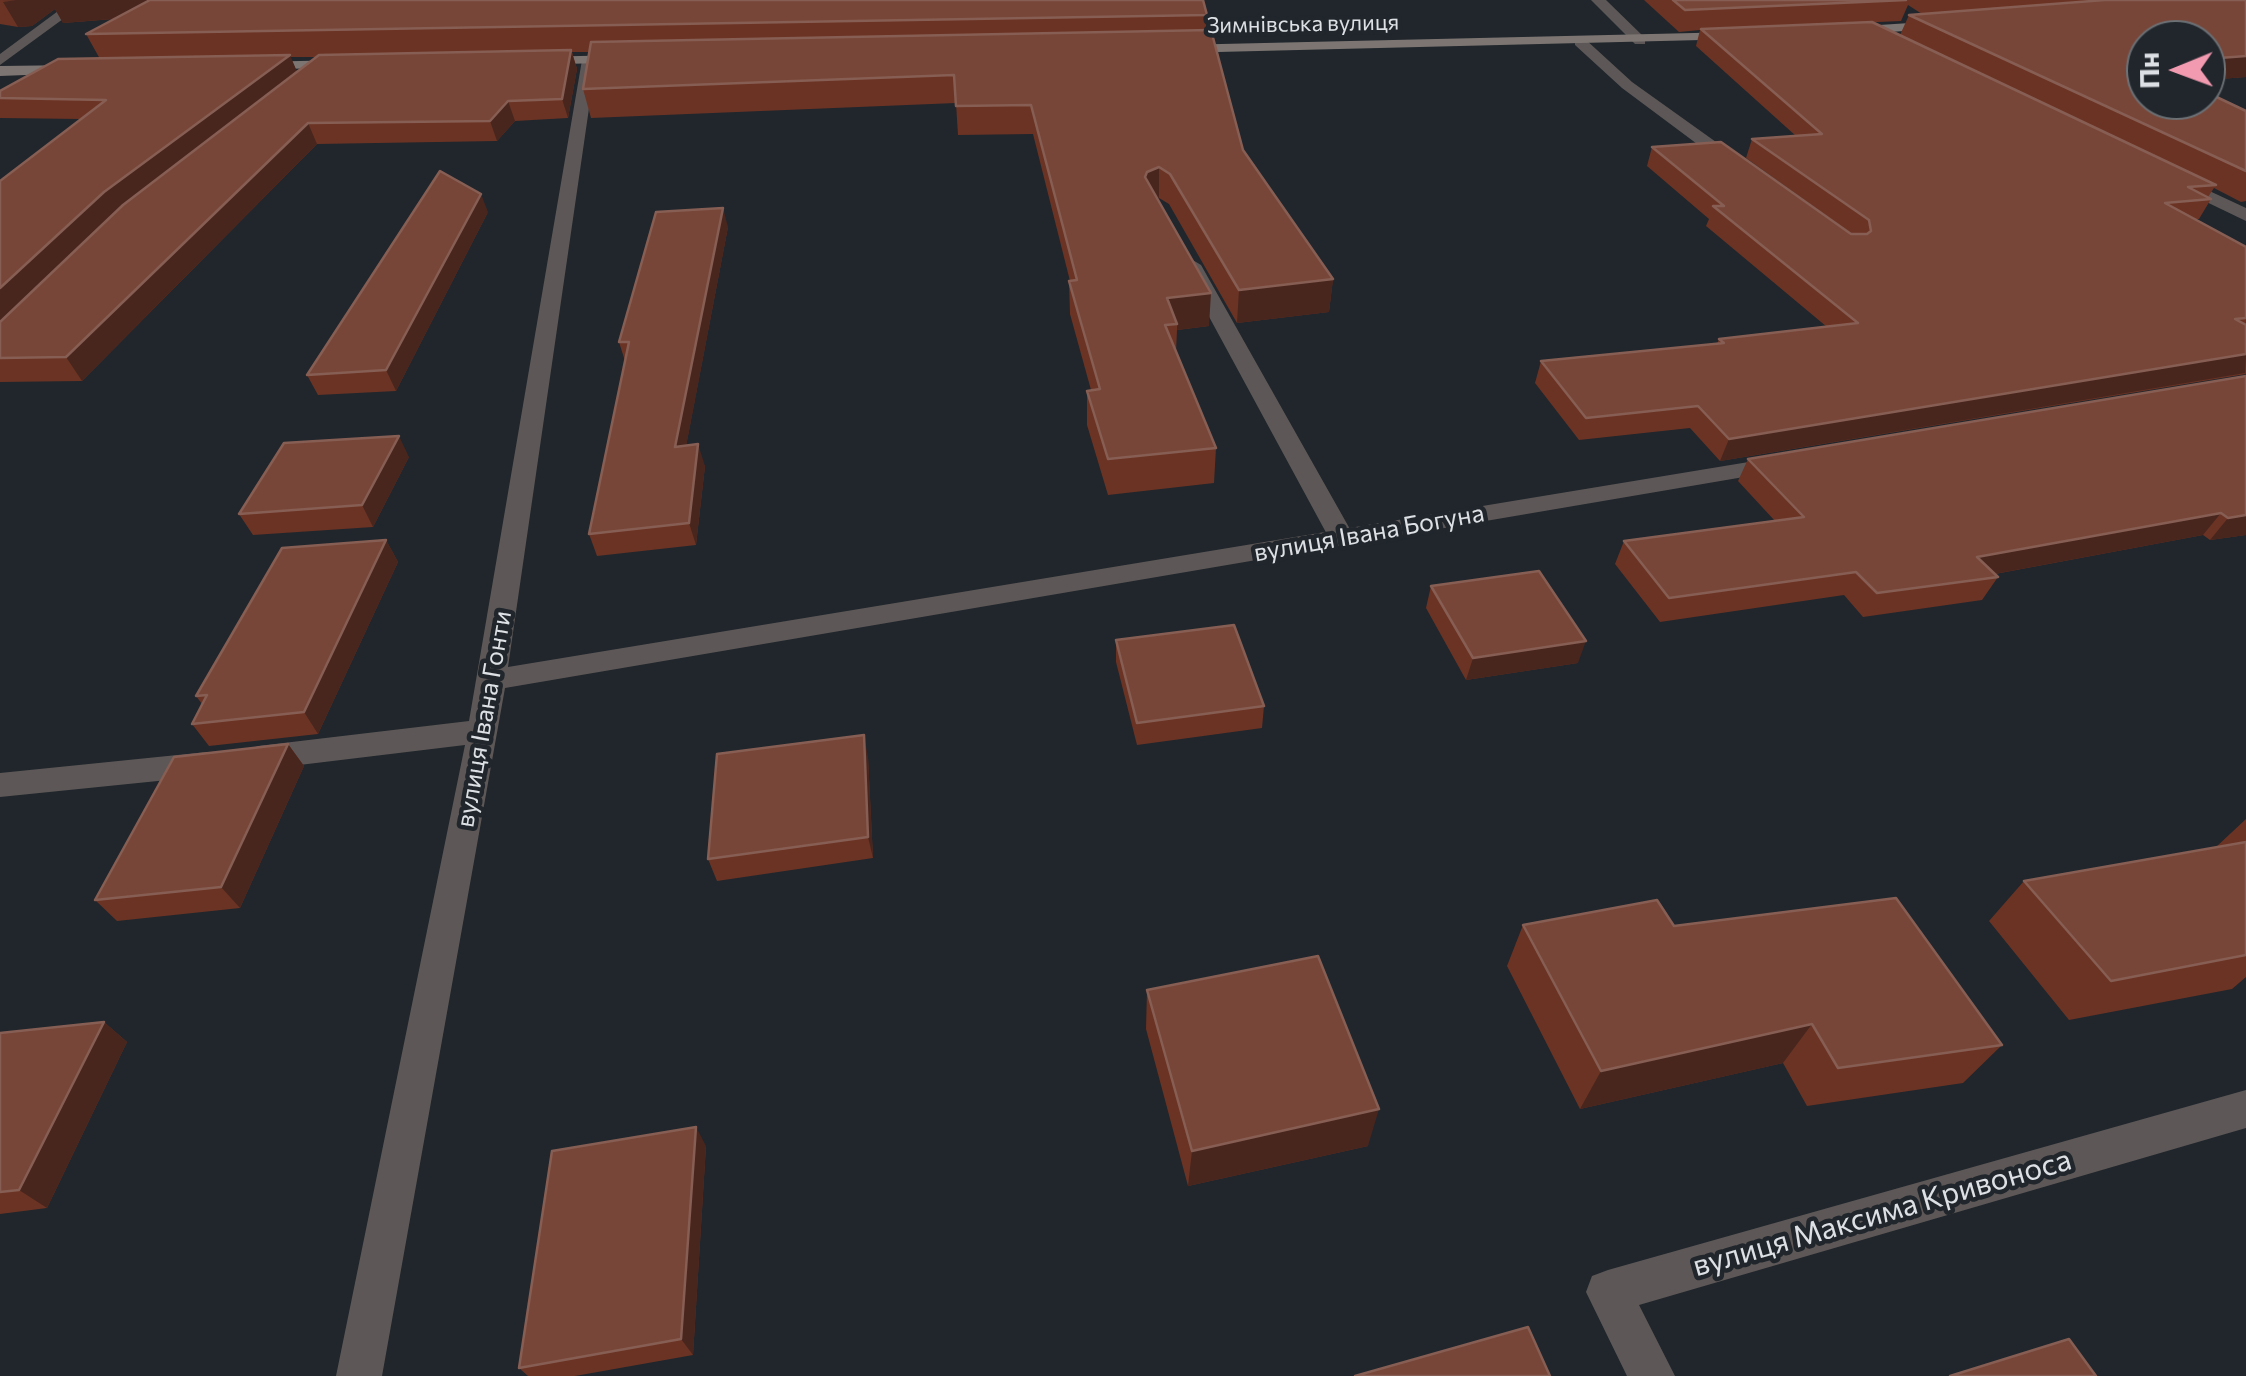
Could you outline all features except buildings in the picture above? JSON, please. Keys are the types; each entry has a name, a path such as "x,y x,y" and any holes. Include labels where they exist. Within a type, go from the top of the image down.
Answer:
{"main road":[{"path":"1832,32 1964,24"},
{"name":"Зимнівська вулиця","path":"1162,49 1757,35"},
{"path":"514,61 647,59"},
{"path":"230,66 363,64"},
{"path":"0,71 96,69"}],"street":[{"path":"0,61 82,0"},
{"path":"1598,0 1640,40"},
{"path":"1906,14 1927,26"},
{"path":"1869,30 1905,48"},
{"path":"1580,42 1627,86 1755,178"},
{"name":"вулиця Івана Гонти","path":"360,1376 483,732 589,60"},
{"path":"295,89 326,65"},
{"path":"2156,171 2246,215"},
{"path":"1183,251 1342,538"},
{"name":"вулиця Івана Богуна","path":"492,680 1814,458"},
{"path":"0,785 483,732"},
{"name":"вулиця Максима Кривоноса","path":"1652,1376 1608,1292 2246,1109"}]}
